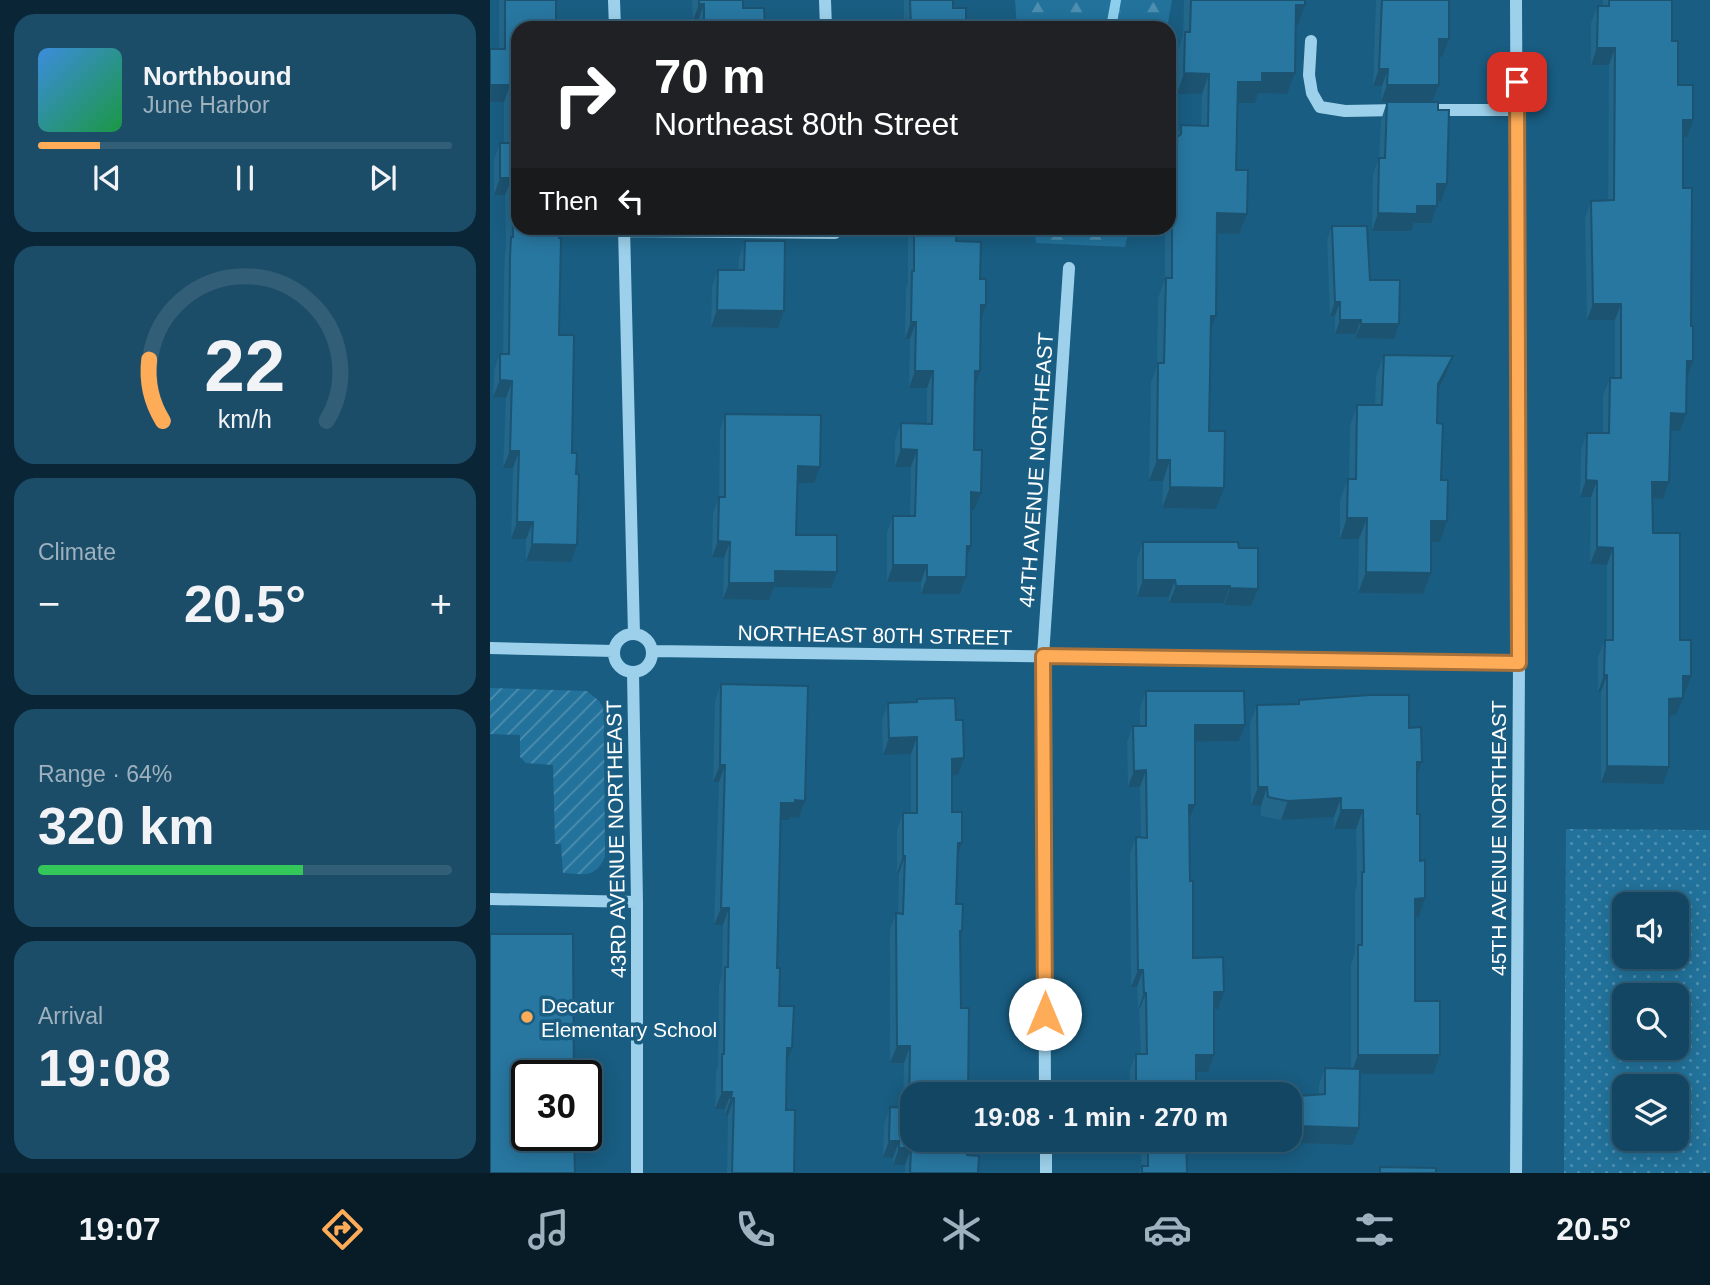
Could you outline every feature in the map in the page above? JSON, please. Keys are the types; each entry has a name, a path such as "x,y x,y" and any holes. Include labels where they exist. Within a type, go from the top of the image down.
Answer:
{"street":[{"path":"614,0 615,21"},
{"path":"825,0 826,21"},
{"name":"45TH AVENUE NORTHEAST","path":"1516,0 1519,663 1516,1173"},
{"path":"1311,41 1309,75 1312,93 1320,107 1345,111 1517,110"},
{"path":"624,235 634,634"},
{"name":"44TH AVENUE NORTHEAST","path":"1045,1082 1043,656 1069,268"},
{"path":"634,634 648,641 652,651 647,665 633,672 620,667 616,662 614,650 624,636 634,634"},
{"path":"490,648 614,650"},
{"name":"NORTHEAST 80TH STREET","path":"652,651 1519,663"},
{"name":"43RD AVENUE NORTHEAST","path":"633,672 637,1173"},
{"path":"490,899 636,902"},
{"path":"1046,1152 1046,1173"}],"green space":[{"path":"1015,0 1172,0 1168,21 1016,21"},
{"path":"1035,235 1128,235 1125,247 1036,243"},
{"path":"490,688 587,691 604,709 605,857 593,872 563,873 561,844 555,844 553,765 526,763 520,757 520,735 490,734"},
{"path":"1566,829 1710,830 1710,1173 1564,1173"}],"building":[{"path":"505,0 556,0 556,21 511,21 511,178 500,178 500,143 510,143 510,85 490,85 490,49 505,49"},
{"path":"699,0 743,0 743,8 764,8 765,21 704,21 704,4 699,4"},
{"path":"910,0 953,0 953,8 966,8 966,21 911,21"},
{"path":"1191,0 1305,0 1305,5 1296,5 1295,73 1262,73 1262,82 1238,82 1236,170 1248,170 1247,214 1217,213 1216,316 1211,316 1209,431 1225,431 1224,488 1170,487 1170,460 1157,460 1158,363 1164,363 1166,278 1172,278 1172,235 1176,235 1176,138 1181,134 1181,125 1208,126 1209,74 1184,73 1185,32 1190,32"},
{"path":"1382,0 1449,0 1449,39 1439,39 1439,85 1387,85 1388,69 1379,69"},
{"path":"1609,0 1672,0 1672,41 1678,41 1678,85 1693,85 1693,120 1683,120 1683,188 1692,188 1693,361 1687,361 1686,414 1671,413 1669,482 1652,482 1653,533 1680,533 1680,640 1691,640 1691,676 1683,676 1683,698 1669,699 1669,767 1607,766 1607,675 1604,675 1605,640 1613,640 1613,548 1597,547 1597,481 1586,480 1587,433 1609,433 1610,378 1621,378 1621,304 1593,304 1591,201 1614,200 1615,48 1597,48 1598,6 1609,6"},
{"path":"1387,102 1438,102 1438,110 1449,110 1447,184 1437,184 1437,206 1417,206 1417,214 1378,213 1379,158 1385,158"},
{"path":"1332,226 1367,226 1370,280 1400,280 1399,324 1361,324 1361,320 1340,320 1340,302 1335,302"},
{"path":"559,235 561,238 559,335 574,335 572,453 577,453 576,474 579,474 577,545 532,544 533,522 517,522 519,451 510,451 512,381 500,380 500,354 509,354 510,257 513,237"},
{"path":"914,235 956,235 956,241 981,242 980,279 986,279 986,305 981,305 980,371 975,371 974,450 982,450 981,493 971,492 971,546 967,546 966,577 927,577 927,565 893,565 893,516 915,516 917,450 901,449 901,423 932,424 933,371 915,371 916,322 911,322"},
{"path":"745,241 785,241 784,311 717,310 718,270 744,270"},
{"path":"1384,355 1453,356 1438,384 1437,423 1443,424 1441,480 1448,480 1447,521 1431,521 1431,573 1366,572 1367,518 1347,518 1348,479 1356,479 1357,405 1382,405"},
{"path":"725,414 821,415 820,467 798,466 796,535 837,535 837,572 775,571 775,583 729,583 730,542 718,541 719,497 725,497"},
{"path":"1143,542 1238,542 1239,548 1258,548 1258,589 1176,586 1175,580 1143,580"},
{"path":"721,684 808,686 805,801 781,803 777,968 780,968 779,1006 794,1006 792,1048 787,1048 786,1110 795,1110 794,1173 732,1173 734,1098 731,1098 732,1092 722,1092 729,908 721,908 725,765 720,765"},
{"path":"1146,691 1244,691 1245,725 1195,725 1195,805 1189,805 1193,958 1223,957 1224,992 1214,992 1214,1055 1196,1055 1196,1082 1136,1082 1136,1054 1147,1054 1146,993 1143,970 1138,970 1136,837 1147,838 1146,770 1134,771 1133,726 1146,726"},
{"path":"1409,695 1409,728 1421,727 1422,762 1417,762 1417,814 1420,814 1420,861 1425,860 1425,898 1415,899 1415,1001 1440,1001 1440,1055 1358,1055 1358,945 1362,945 1364,872 1363,810 1341,810 1341,798 1288,801 1268,797 1267,787 1258,787 1257,705 1299,704 1299,700"},
{"path":"955,698 956,720 963,720 964,758 952,759 952,812 962,812 956,904 963,904 960,931 961,1008 969,1008 968,1082 909,1082 910,1046 897,1046 896,913 903,914 903,813 917,813 917,737 889,738 888,703 917,702 917,699"},
{"name":"Decatur Elementary School","path":"490,934 573,934 574,1060 511,1060 511,1151 574,1151 575,1173 490,1173"},
{"path":"1325,1068 1360,1069 1359,1128 1302,1126 1302,1096 1325,1094"},
{"path":"890,1107 900,1108 900,1148 899,1141 889,1141"},
{"path":"911,1152 967,1152 967,1155 979,1156 978,1173 910,1173"},
{"path":"1148,1152 1186,1152 1187,1173 1142,1173 1142,1166 1148,1166"},
{"path":"1380,1167 1436,1168 1436,1173 1380,1173"}],"waterway":[{"path":"1112,21 1116,0"}],"place":[{"name":"Decatur Elementary School","path":"527,1017"}],"route":[{"path":"1045,1014 1043,656 1519,663 1517,82"}]}
